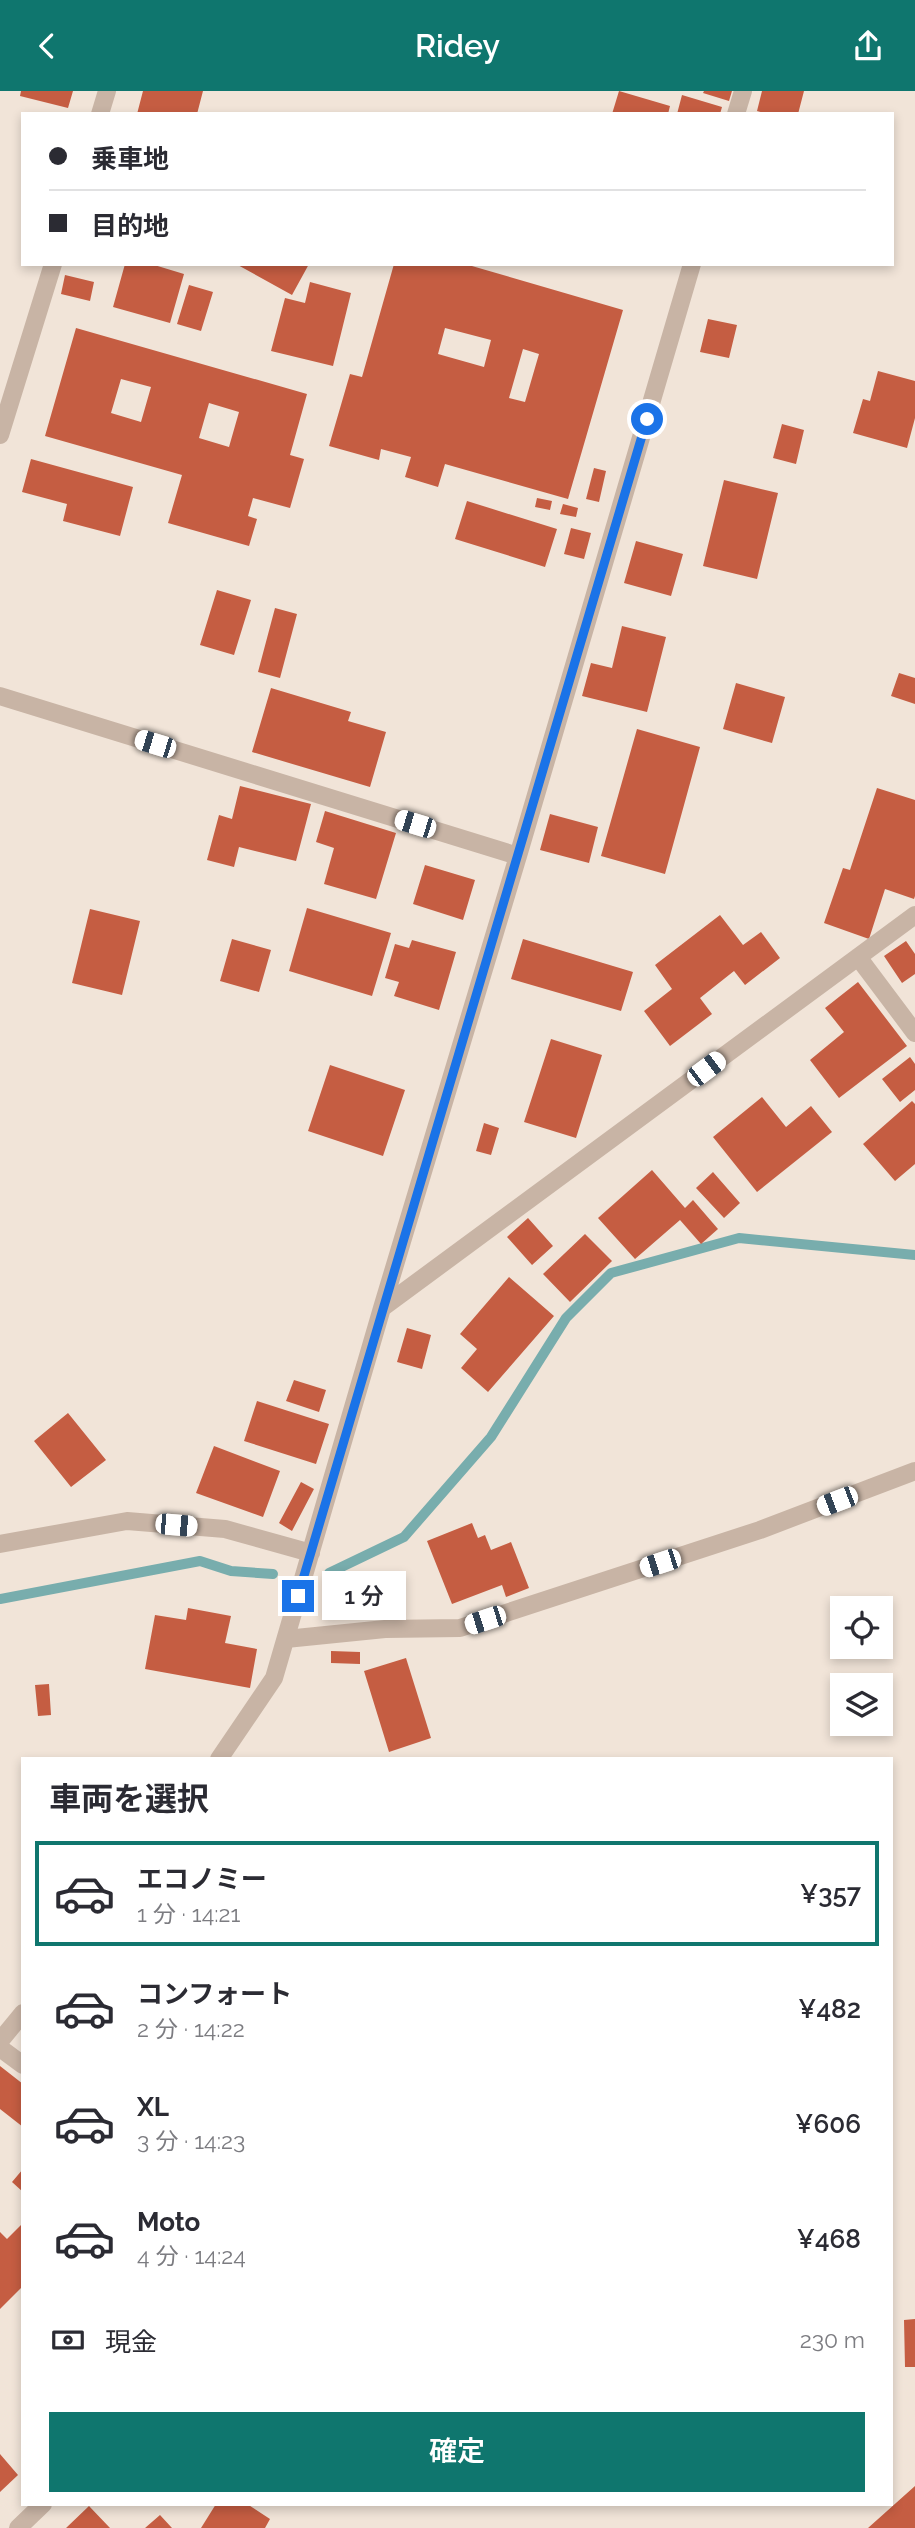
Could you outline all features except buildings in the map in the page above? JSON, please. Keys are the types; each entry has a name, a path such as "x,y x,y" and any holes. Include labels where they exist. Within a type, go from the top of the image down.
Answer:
{"street":[{"path":"101,112 107,91"},
{"path":"738,112 743,91"},
{"path":"0,435 52,266"},
{"path":"220,1757 274,1678 691,266"},
{"path":"0,696 518,856"},
{"path":"382,1308 915,915"},
{"path":"858,957 915,1033"},
{"path":"286,1639 384,1629 460,1628 760,1530 915,1471"},
{"path":"0,1544 127,1521 225,1529 311,1553"},
{"path":"0,2041 21,2015"},
{"path":"0,2048 21,2064"},
{"path":"18,2528 41,2506"}],"waterway":[{"path":"329,1573 404,1537 491,1437 566,1318 611,1273 739,1238 915,1255"},
{"path":"0,1599 200,1561 231,1571 273,1574"}],"route":[{"path":"298,1596 647,419"}]}
